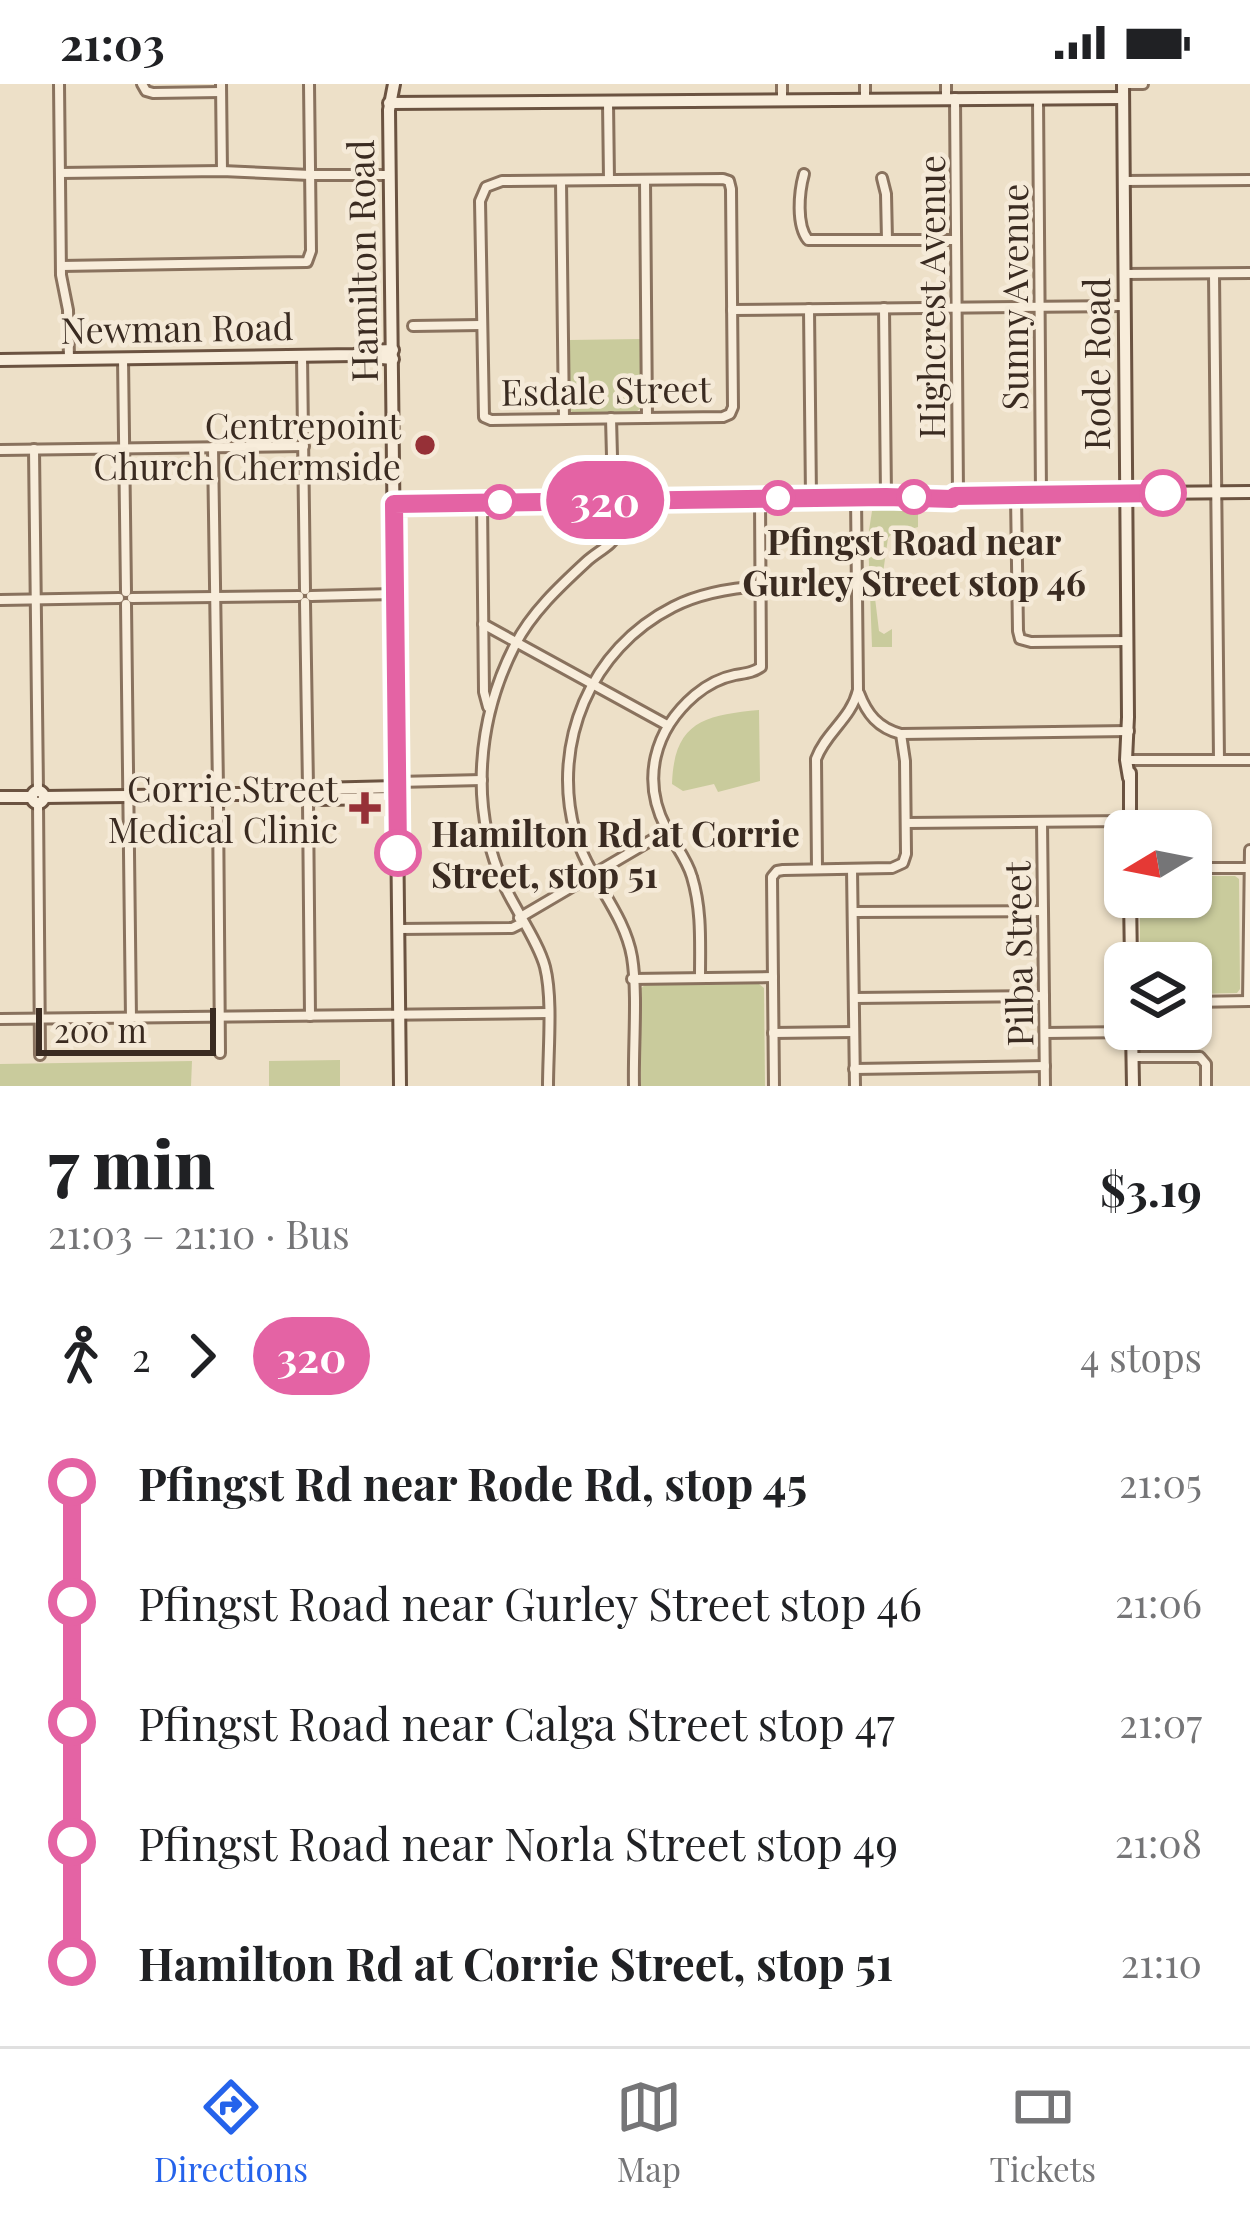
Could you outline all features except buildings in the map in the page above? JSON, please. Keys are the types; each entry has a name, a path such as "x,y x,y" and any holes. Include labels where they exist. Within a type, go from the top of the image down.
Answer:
{"main road":[{"name":"Hamilton Road","path":"394,84 389,103 400,1086"},
{"path":"389,103 1038,98 1123,89"},
{"name":"Rode Road","path":"1123,89 1130,810"},
{"name":"Newman Road","path":"0,360 393,355"},
{"path":"394,504 1250,492"},
{"path":"0,797 397,789"},
{"path":"1132,1050 1133,1086"}],"street":[{"path":"59,84 61,266 69,359"},
{"path":"142,84 153,93 221,88 222,171"},
{"path":"61,266 309,260 309,84"},
{"path":"782,84 782,100"},
{"path":"865,84 865,99"},
{"name":"Highcrest Avenue","path":"946,84 956,240 957,496"},
{"path":"1123,89 1143,84"},
{"name":"Sunny Avenue","path":"1038,98 1041,495"},
{"path":"608,102 609,180"},
{"path":"60,173 391,175"},
{"path":"804,174 803,240 956,240"},
{"path":"882,178 887,241"},
{"path":"645,180 647,418"},
{"path":"1124,181 1250,180"},
{"path":"561,181 563,419"},
{"path":"413,326 481,325 480,201 486,187 497,182 729,181 732,310 1124,306"},
{"path":"1124,274 1250,273"},
{"path":"1214,274 1219,760"},
{"path":"884,308 886,497"},
{"path":"809,309 811,498"},
{"name":"Esdale Street","path":"481,325 484,417 490,420 723,417 733,407 732,310"},
{"path":"302,356 310,1016"},
{"path":"123,358 130,1018"},
{"path":"548,1086 547,976 493,857 482,810 483,746 489,708 516,642 557,590 617,538 620,524 614,500 611,418"},
{"path":"0,450 304,446"},
{"path":"213,447 220,1053"},
{"path":"34,449 40,1055"},
{"path":"1016,496 1020,639 1127,641"},
{"path":"817,869 817,759 823,742 849,715 858,690 856,497"},
{"path":"700,978 697,895 690,869 657,807 653,768 657,748 682,706 713,682 760,669 760,499"},
{"path":"482,502 484,695 489,708"},
{"path":"634,1086 632,956 624,929 575,832 567,768 574,725 592,684 620,646 645,623 713,592 762,586"},
{"path":"0,599 395,594"},
{"path":"483,624 668,725"},
{"path":"858,690 874,720 901,734 1128,731"},
{"path":"774,1086 772,880 776,872 902,865 906,824 901,734"},
{"path":"1129,760 1250,760"},
{"path":"397,789 482,780"},
{"name":"Pilba Street","path":"1042,822 1045,1086"},
{"path":"906,824 1104,825"},
{"path":"399,929 512,928 667,831"},
{"path":"1212,1002 1249,1001 1250,850"},
{"path":"1212,868 1248,868"},
{"path":"852,869 854,1086"},
{"path":"853,912 1043,911"},
{"path":"632,979 773,977"},
{"path":"854,998 1044,996"},
{"path":"0,1019 548,1013"},
{"path":"1045,1033 1104,1031"},
{"path":"773,1033 854,1032"},
{"path":"1132,1057 1200,1057 1206,1064 1206,1086"},
{"path":"854,1069 1045,1066"}],"green space":[{"path":"640,339 641,408 636,412 573,413 570,340"},
{"path":"918,506 918,527 905,531 898,527 888,538 882,580 875,585 879,631 884,634 892,629 892,647 872,647 868,537 872,511"},
{"path":"759,710 760,781 718,792 714,784 683,791 672,784 679,747 696,726 722,715"},
{"path":"1212,876 1239,879 1237,993 1212,994 1212,942 1140,942 1140,918 1212,918"},
{"path":"759,984 764,988 765,1086 641,1086 640,989 645,985"},
{"path":"340,1060 340,1086 269,1086 269,1061"},
{"path":"192,1061 191,1086 0,1086 0,1064"}],"bus line":[{"name":"320","path":"398,853 394,504 1163,493"}],"place":[{"name":"Centrepoint Church Chermside","path":"425,445"},
{"name":"Pfingst Road near Gurley Street stop 46","path":"914,497"},
{"name":"Corrie Street Medical Clinic","path":"365,808"},
{"name":"Hamilton Rd at Corrie Street, stop 51","path":"398,853"}]}
